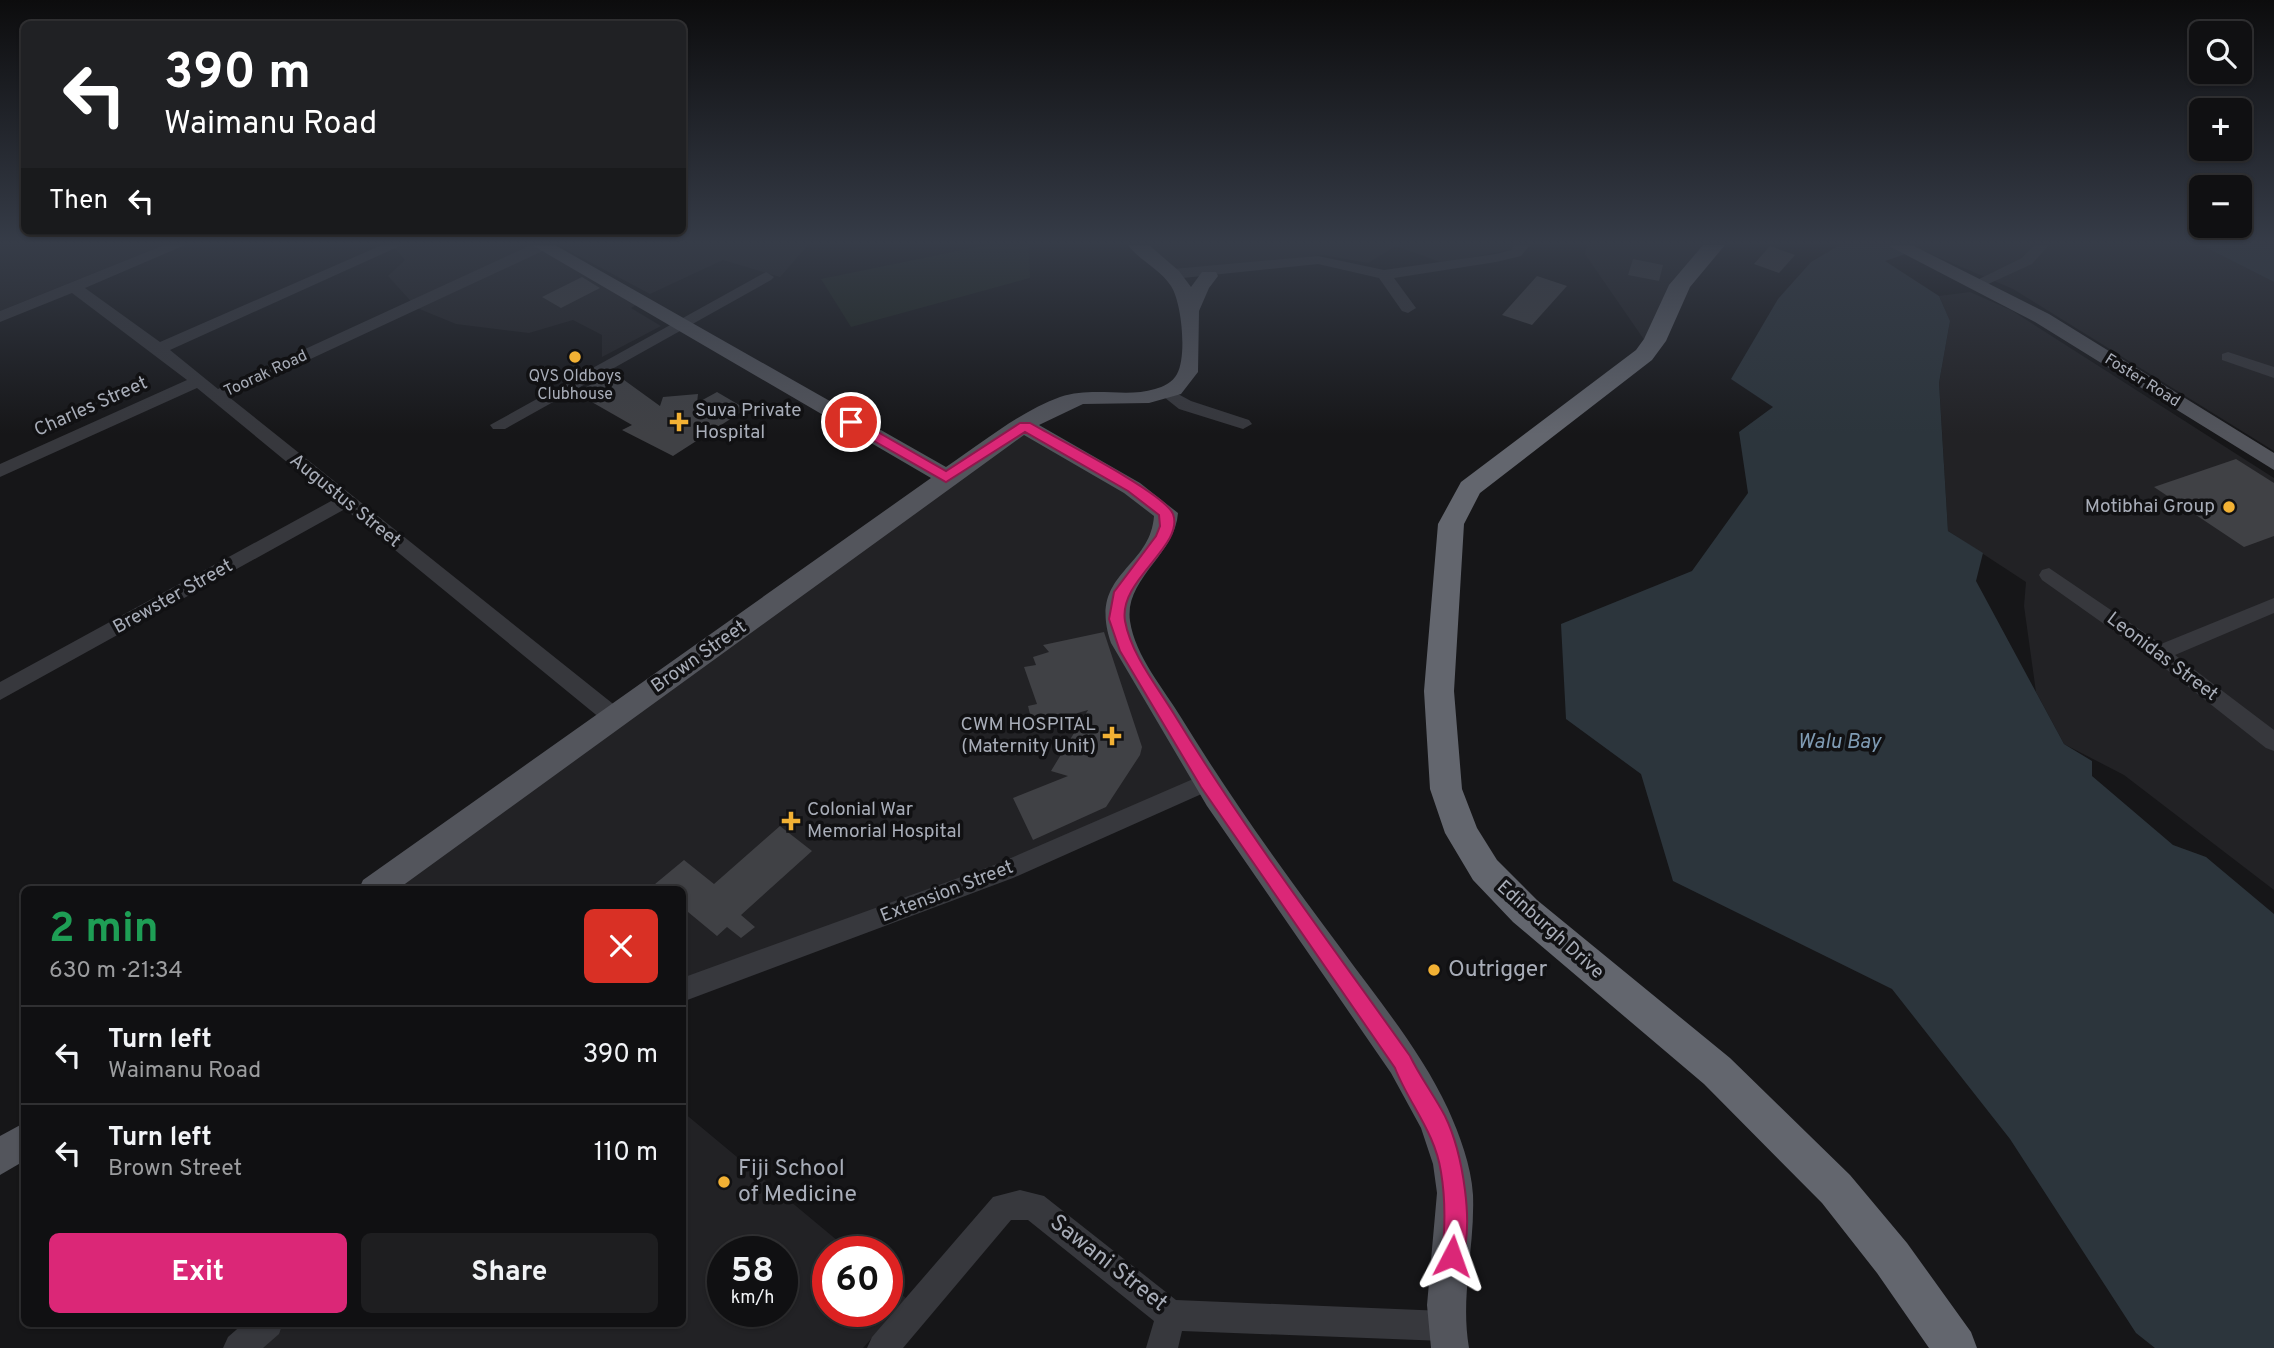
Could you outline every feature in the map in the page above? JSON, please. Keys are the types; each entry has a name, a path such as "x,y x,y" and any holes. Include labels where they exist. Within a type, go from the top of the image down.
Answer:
{"highway":[{"name":"Edinburgh Drive","path":"1670,308 1655,341 1644,355 1470,488 1451,524 1439,691 1446,789 1462,833 1485,870 1525,911 1717,1071 1836,1189 1892,1258 1955,1348"}],"main road":[{"path":"651,308 946,477"},
{"path":"1167,393 1185,379 1191,357 1192,308"},
{"name":"Foster Road","path":"2026,308 2274,463"},
{"name":"Brown Street","path":"378,886 946,477 1025,426 1064,402 1084,397 1147,398 1167,393"},
{"path":"1025,426 1132,488 1166,513 1167,526 1162,537 1121,592 1117,619 1128,651 1207,782 1403,1062 1410,1080 1437,1123 1452,1172 1455,1232 1447,1337"},
{"path":"0,1157 21,1142"}],"street":[{"path":"0,317 22,308"},
{"name":"Augustus Street","path":"102,308 159,349 614,717"},
{"path":"159,349 253,308"},
{"name":"Toorak Road","path":"216,396 407,308"},
{"path":"499,425 709,308"},
{"path":"2228,357 2274,373"},
{"name":"Charles Street","path":"0,471 199,381"},
{"path":"1167,393 1185,405 1243,424"},
{"name":"Brewster Street","path":"0,692 345,502"},
{"name":"Leonidas Street","path":"2049,575 2159,653 2274,742"},
{"path":"2159,653 2274,605"},
{"name":"Extension Street","path":"686,989 1005,871 1207,782"},
{"name":"Sawani Street","path":"883,1348 1003,1208 1020,1204 1034,1206 1171,1315 1447,1337"},
{"path":"1162,1348 1171,1315"},
{"path":"239,1348 263,1327"}],"shaded area":[{"path":"417,308 631,308 661,326 602,357 602,335 573,320 529,333 456,324"},
{"path":"839,308 921,308 851,327"},
{"path":"1622,308 1660,308 1645,341"},
{"path":"1944,308 2011,310 2274,478 2274,890 2124,775 2064,744 2036,692 2024,606 2026,582 1948,531 1939,383 1950,321"},
{"path":"2043,308 2274,308 2274,451"},
{"name":"Colonial War Memorial Hospital","path":"1031,429 1160,514 1110,617 1203,777 1000,866 686,982 686,886 391,886"},
{"name":"Fiji School of Medicine","path":"686,1114 832,1236 812,1236 812,1327 882,1327 863,1348 258,1348 282,1327 686,1327"}],"water":[{"name":"Walu Bay","path":"1773,308 1944,308 1950,321 1939,383 1948,531 1983,553 1976,581 2064,744 2092,761 2092,776 2173,845 2206,857 2274,914 2274,1348 2155,1348 2136,1333 2010,1139 1892,989 1673,881 1641,774 1566,719 1561,624 1692,571 1748,493 1739,432 1773,407 1731,379"}],"building":[{"path":"1508,308 1547,308 1532,325 1502,315"},
{"name":"Suva Private Hospital","path":"613,372 660,406 663,397 698,394 697,403 717,392 746,409 673,456 622,430 632,425 576,393"},
{"name":"Motibhai Group","path":"2236,459 2274,483 2274,536 2244,547 2154,487"},
{"name":"CWM HOSPITAL (Maternity Unit)","path":"1104,632 1142,747 1140,755 1106,807 1033,840 1013,798 1068,776 1051,771 1088,710 1033,726 1028,706 1037,704 1024,667 1036,665 1033,657 1049,652 1043,645"},
{"name":"Colonial War Memorial Hospital","path":"780,826 812,851 741,915 755,927 741,938 727,927 717,936 686,910 686,886 653,886 684,860 714,884"}],"place":[{"name":"QVS Oldboys Clubhouse","path":"575,357"},
{"name":"Suva Private Hospital","path":"679,422"},
{"name":"Motibhai Group","path":"2229,507"},
{"name":"CWM HOSPITAL (Maternity Unit)","path":"1112,736"},
{"name":"Colonial War Memorial Hospital","path":"791,821"},
{"name":"Outrigger","path":"1434,970"},
{"name":"Fiji School of Medicine","path":"724,1182"}],"route":[{"path":"851,422 946,477 1025,426 1155,502 1166,513 1167,526 1162,537 1121,592 1117,619 1128,651 1207,782 1403,1062 1410,1080 1437,1123 1452,1172 1455,1232 1452,1256"}]}
